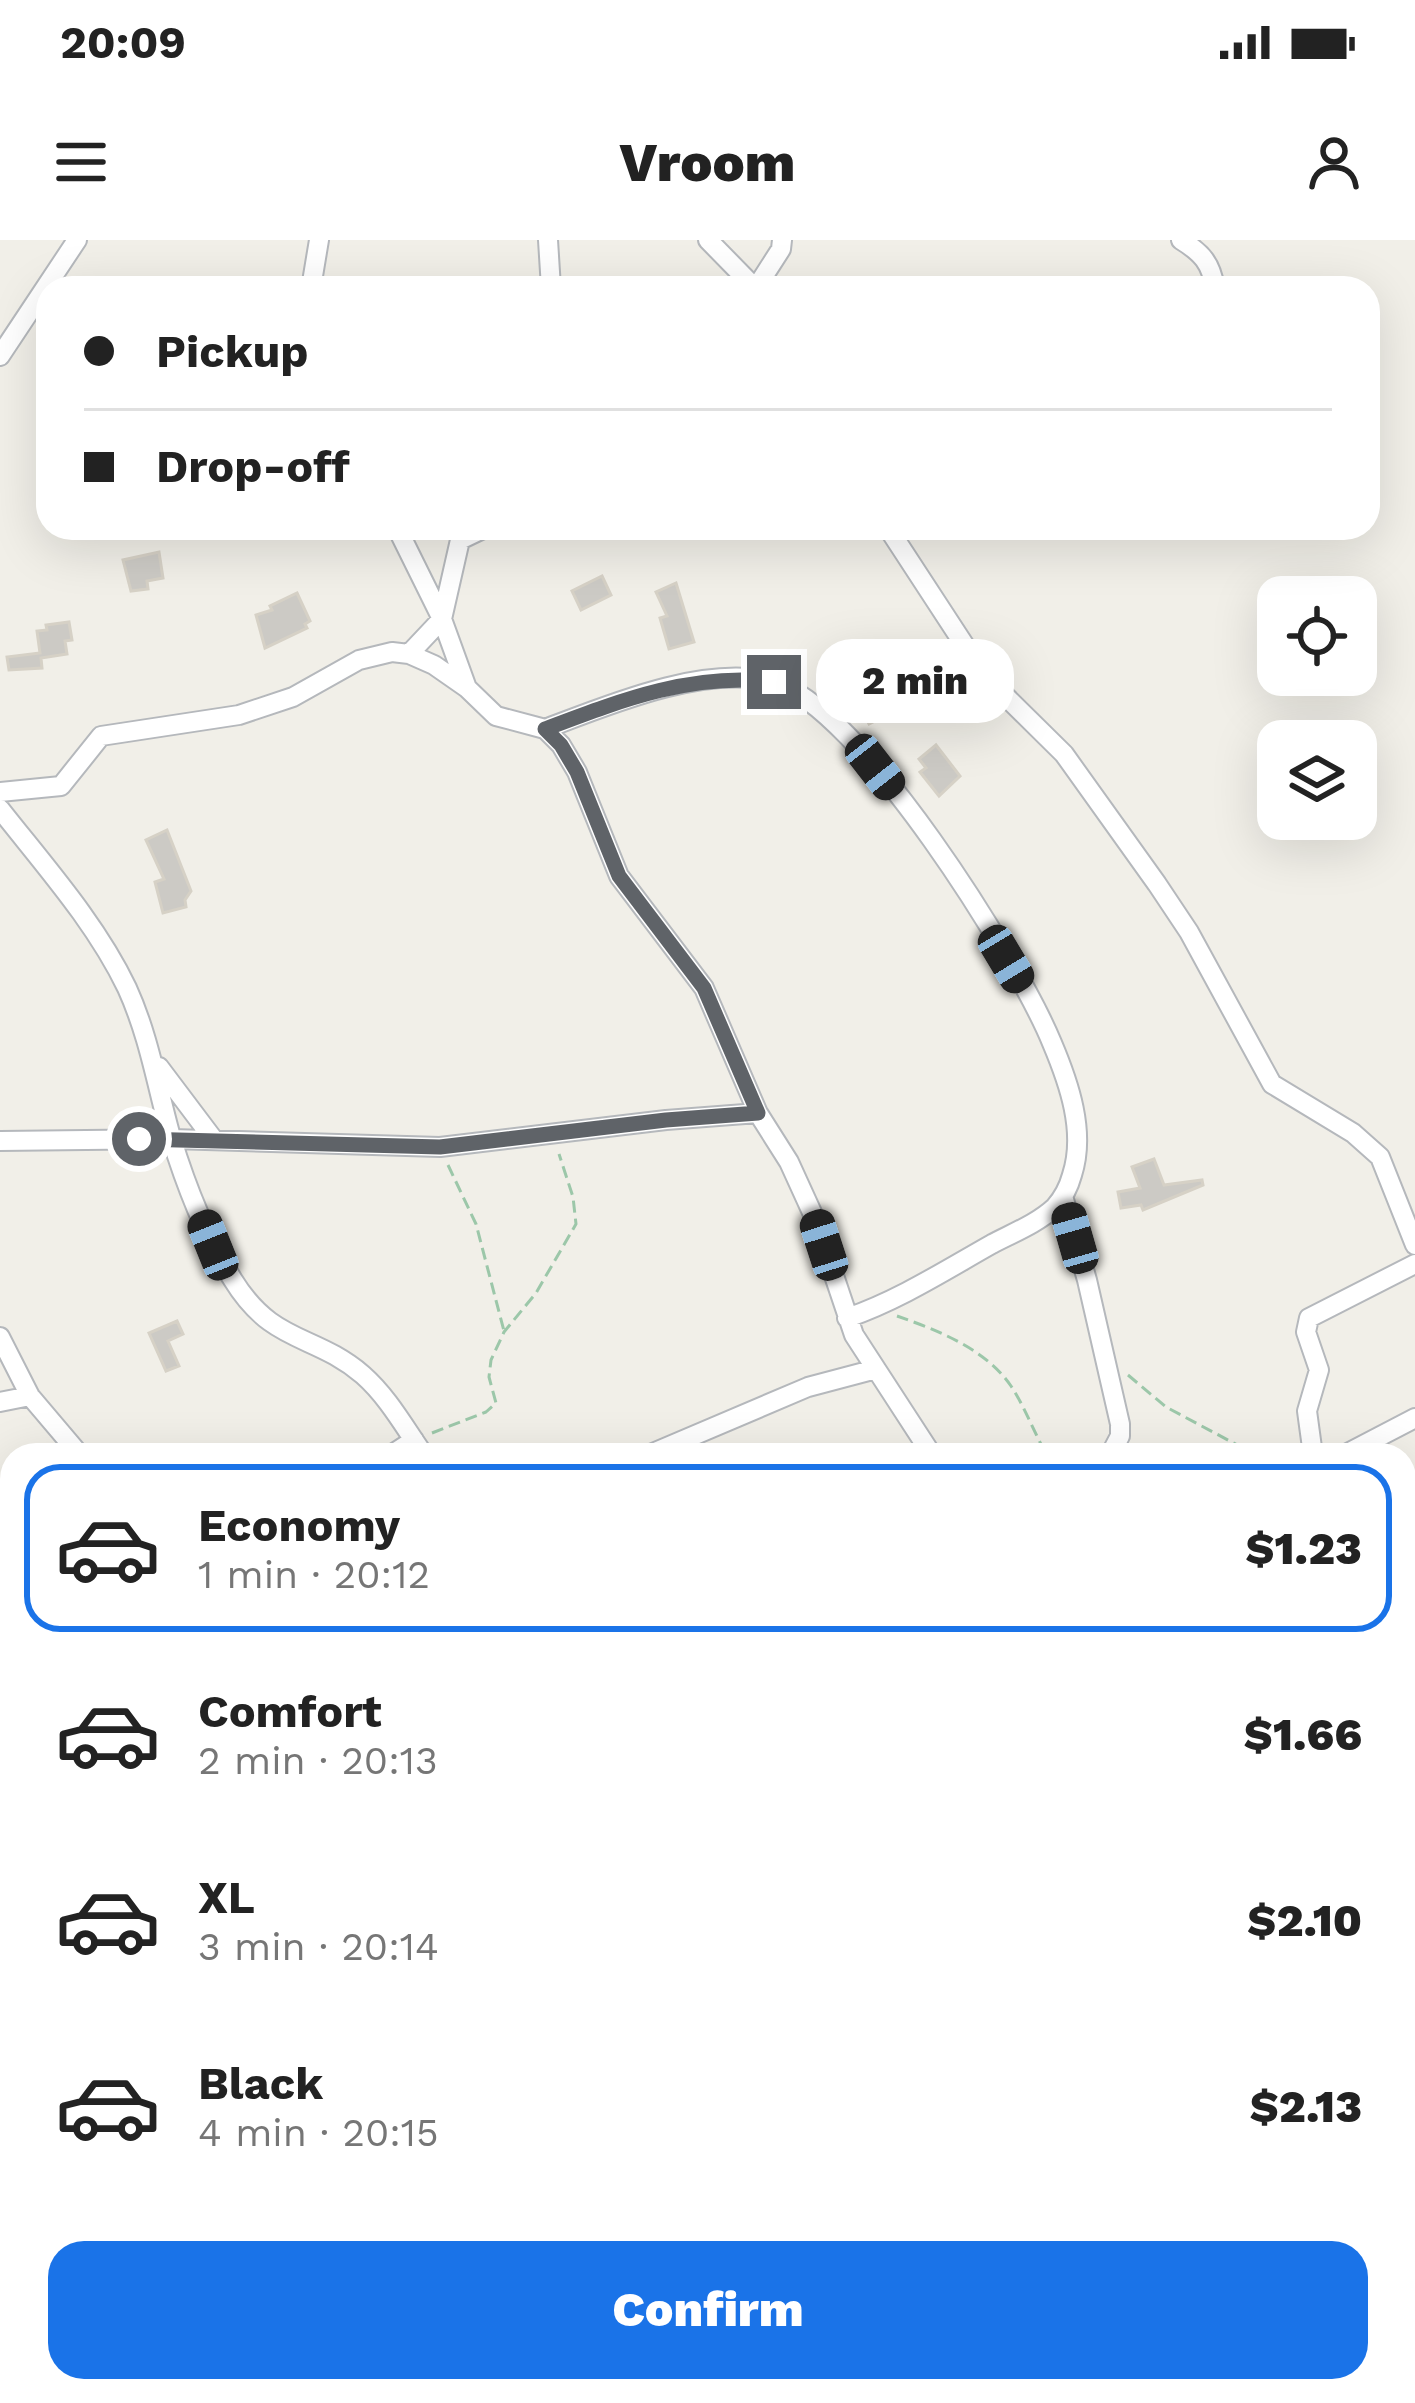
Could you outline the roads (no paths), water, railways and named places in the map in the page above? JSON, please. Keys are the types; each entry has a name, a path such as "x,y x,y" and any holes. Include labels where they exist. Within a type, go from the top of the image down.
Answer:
{"street":[{"path":"53,276 77,240"},
{"path":"313,276 319,240"},
{"path":"548,240 550,276"},
{"path":"708,240 744,276"},
{"path":"765,276 782,240"},
{"path":"1181,240 1200,252 1213,276"},
{"path":"0,356 36,302"},
{"path":"403,540 442,619 467,688"},
{"path":"410,654 442,619 460,540"},
{"path":"896,540 984,675 1064,754 1157,884 1189,932 1271,1084 1353,1133 1380,1157 1415,1246"},
{"path":"0,792 61,786 101,736 239,715 293,697 375,654 410,654 467,688 496,716 545,729 577,772 619,876 704,988 758,1113 789,1162 815,1220 847,1318 924,1443"},
{"path":"545,729 639,695 745,679 774,682 801,694 832,716 931,840 1052,1041 1076,1125 1075,1161 1063,1196 1038,1219 876,1308 847,1318"},
{"path":"0,809 126,987 152,1057 172,1139 213,1245 254,1311 282,1332 363,1376 415,1443"},
{"path":"152,1057 214,1140"},
{"path":"0,1141 172,1139 440,1147 758,1113"},
{"path":"1063,1196 1105,1353 1120,1436 1117,1443"},
{"path":"1311,1443 1307,1411 1318,1370 1305,1325 1309,1318 1415,1264"},
{"path":"0,1337 30,1396 70,1443"},
{"path":"677,1443 808,1388 876,1369"},
{"path":"0,1402 30,1396"},
{"path":"1367,1443 1415,1418"}]}
